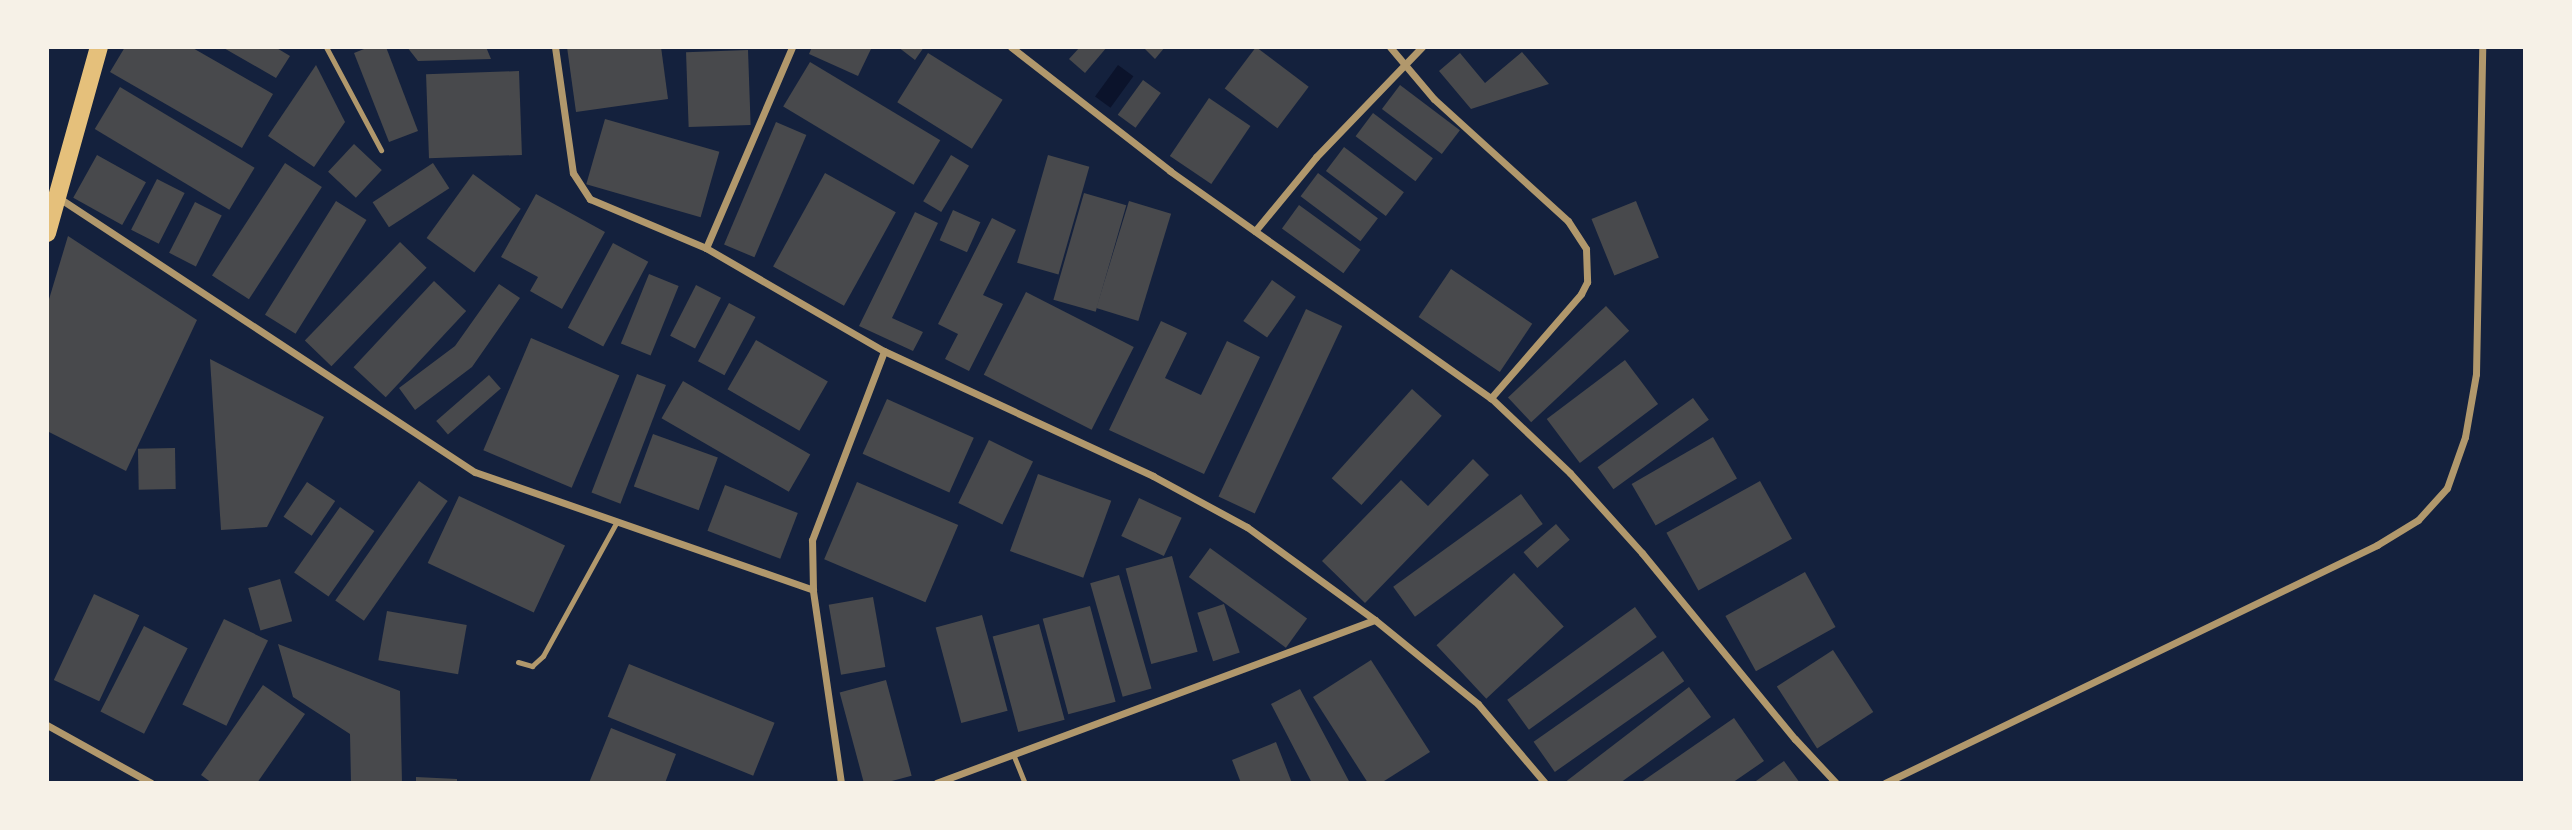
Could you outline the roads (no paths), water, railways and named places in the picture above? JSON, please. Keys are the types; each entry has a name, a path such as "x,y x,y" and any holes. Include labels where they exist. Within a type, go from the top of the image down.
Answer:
{"main road":[{"path":"47,233 59,198 99,47"}],"street":[{"path":"555,47 569,154 579,186 603,208 706,248 884,351 1206,504 1283,551 1376,620 1478,704 1545,783"},
{"path":"706,248 792,47"},
{"path":"1011,47 1255,232 1491,398 1570,473 1642,553 1795,739 1836,783"},
{"path":"1390,47 1434,99 1568,221 1586,249 1587,282 1581,294 1491,398"},
{"path":"1255,232 1316,157 1422,47"},
{"path":"1885,783 2377,545 2418,520 2447,488 2465,437 2476,374 2482,47"},
{"path":"59,198 475,472 813,590"},
{"path":"841,783 813,590 812,540 884,351"},
{"path":"936,783 1376,620"},
{"path":"47,725 151,783"}],"lane":[{"path":"327,47 381,150"},
{"path":"518,662 537,665 616,523"},
{"path":"1013,754 1024,783"}],"water":[{"path":"1118,65 1133,76 1110,108 1095,97"}]}
